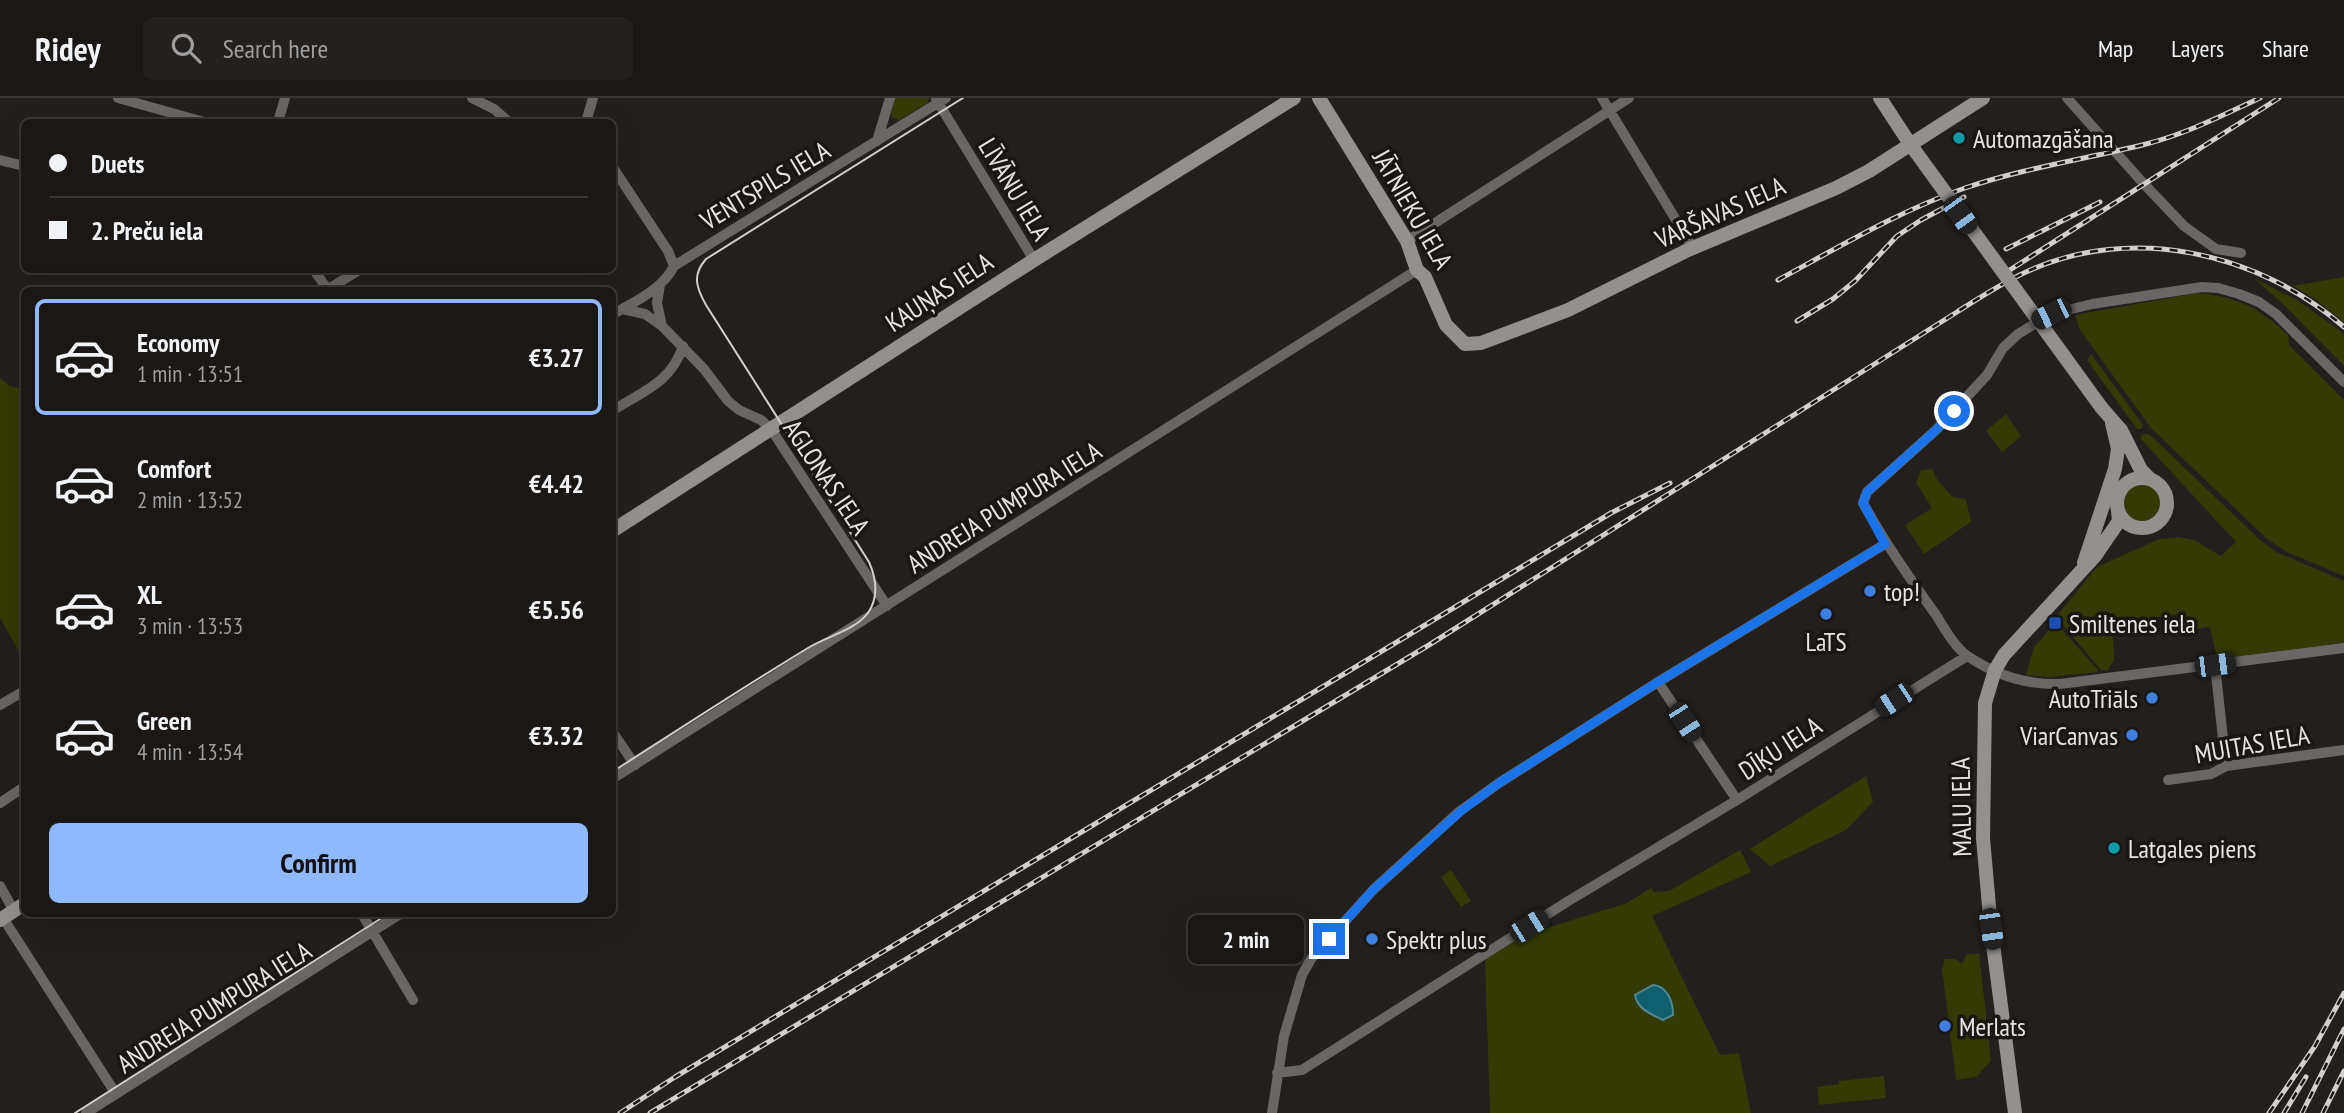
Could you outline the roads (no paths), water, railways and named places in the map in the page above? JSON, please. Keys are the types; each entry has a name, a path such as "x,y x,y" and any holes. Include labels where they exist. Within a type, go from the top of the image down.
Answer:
{"street":[{"path":"118,98 193,119"},
{"path":"279,119 285,98"},
{"path":"472,98 494,109 506,119"},
{"path":"587,119 593,98"},
{"path":"877,141 890,98"},
{"name":"KAUŅAS IELA","path":"616,528 1034,260 1294,98"},
{"name":"JĀTNIEKU IELA","path":"1319,98 1407,241 1417,270 1425,277 1446,325 1465,344"},
{"path":"1602,98 1693,248"},
{"path":"1407,241 1629,98"},
{"path":"1880,98 1910,144 2112,423 2129,463 2127,482 2117,498 2119,522 2095,556"},
{"name":"VARŠAVAS IELA","path":"1465,344 1481,343 1568,310 1693,248 1836,188 1869,171 1983,98"},
{"path":"2067,98 2184,226 2216,249 2241,253"},
{"name":"VENTSPILS IELA","path":"617,312 660,285 674,266 940,100"},
{"name":"LĪVĀNU IELA","path":"940,100 1034,260"},
{"path":"0,160 21,165"},
{"path":"616,172 668,251 674,266"},
{"name":"ANDREJA PUMPURA IELA","path":"616,777 1417,270"},
{"path":"332,287 354,273"},
{"path":"660,285 657,303 662,326"},
{"path":"2344,382 2276,314 2259,302 2218,288 2180,289 2051,314 2033,323 2003,348 1987,375 1936,430 1867,492 1863,503 1885,544 1967,656 2022,681 2041,685 2344,648"},
{"name":"AGLONAS IELA","path":"617,312 645,314 662,326 683,346 728,401 771,429 887,606"},
{"path":"616,408 664,378 677,365 683,346"},
{"path":"1995,670 2004,655 2082,568 2118,536 2135,527 2154,525 2166,511 2165,491 2141,470 2122,430 2101,407"},
{"path":"2082,568 2115,469 2118,449 2112,423"},
{"path":"2127,482 2141,477 2149,478"},
{"path":"2118,511 2124,521 2135,527"},
{"path":"1272,1113 1284,1035 1301,975 1311,959 1354,909 1474,801 1499,783 1658,682 1885,544"},
{"name":"DĪĶU IELA","path":"1658,682 1737,800 1967,656"},
{"path":"2215,665 2226,766"},
{"name":"MALU IELA","path":"1995,670 1985,703 1983,838 1991,925 2015,1113"},
{"path":"0,705 21,693"},
{"path":"616,738 635,765"},
{"name":"MUITAS IELA","path":"2168,780 2211,774 2226,766 2344,750"},
{"path":"0,803 21,789"},
{"path":"1277,1073 1302,1070 1570,900 1737,800"},
{"path":"0,886 10,913 116,1094"},
{"path":"364,917 413,1000"},
{"name":"ANDREJA PUMPURA IELA","path":"86,1113 395,917"}],"water":[{"path":"1653,985 1665,991 1672,1005 1673,1015 1663,1020 1645,1010 1636,1000 1635,995"}],"tram line":[{"path":"616,769 808,648 848,629 868,613 874,601 875,581 869,562 706,305 698,287 699,270 706,259 963,98"},
{"path":"75,1113 383,917"}],"railway":[{"path":"1778,280 1870,230 1941,197 2010,175 2161,140 2260,98"},
{"path":"2002,275 2279,98"},
{"path":"1797,321 1833,299 1855,281 1897,236 1964,197"},
{"path":"2006,249 2100,202"},
{"path":"650,1113 1429,645 1974,301 2026,272 2067,257 2108,250 2151,248 2193,253 2234,264 2273,280 2310,301 2344,327"},
{"path":"620,1113 675,1077 1611,513 1670,483"},
{"path":"2269,1113 2315,1046 2344,993"},
{"path":"2302,1113 2344,1029"},
{"path":"2323,1113 2344,1071"},
{"path":"2284,1113 2306,1077"}],"place":[{"name":"Automazgāšana","path":"1959,138"},
{"name":"top!","path":"1870,591"},
{"name":"LaTS","path":"1826,614"},
{"name":"Smiltenes iela","path":"2055,623"},
{"name":"AutoTriāls","path":"2152,698"},
{"name":"ViarCanvas","path":"2132,735"},
{"name":"Latgales piens","path":"2114,848"},
{"name":"Spektr plus","path":"1372,939"},
{"name":"Merlats","path":"1945,1026"}]}
